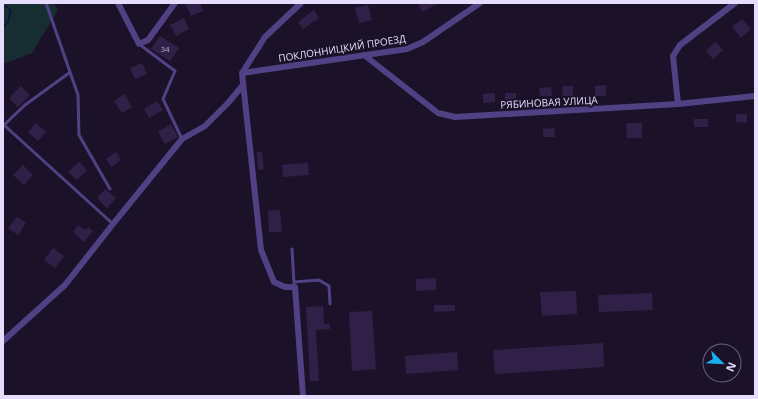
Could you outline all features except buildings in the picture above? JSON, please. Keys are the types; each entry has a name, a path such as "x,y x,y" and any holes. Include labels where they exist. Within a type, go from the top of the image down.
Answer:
{"street":[{"path":"118,3 139,44 148,40 175,3"},
{"path":"301,3 265,37 242,73 242,85 261,250 274,282 285,287 295,285 303,396"},
{"name":"ПОКЛОННИЦКИЙ ПРОЕЗД","path":"242,73 407,49 423,42 480,3"},
{"path":"678,104 673,56 680,45 735,3"},
{"name":"РЯБИНОВАЯ УЛИЦА","path":"364,55 438,113 454,117 678,104 755,96"},
{"path":"3,341 65,285 182,139 205,126 242,85"}],"lane":[{"path":"46,3 69,73 78,95 79,135 110,189"},
{"path":"139,44 175,72 163,99 182,139"},
{"path":"69,73 24,105 4,125 113,224"},
{"path":"292,249 295,285 319,280 329,286 330,304"}],"green space":[{"path":"3,3 54,3 58,10 32,53 3,64"}],"waterway":[{"path":"3,5 11,10 8,22 3,27"}]}
